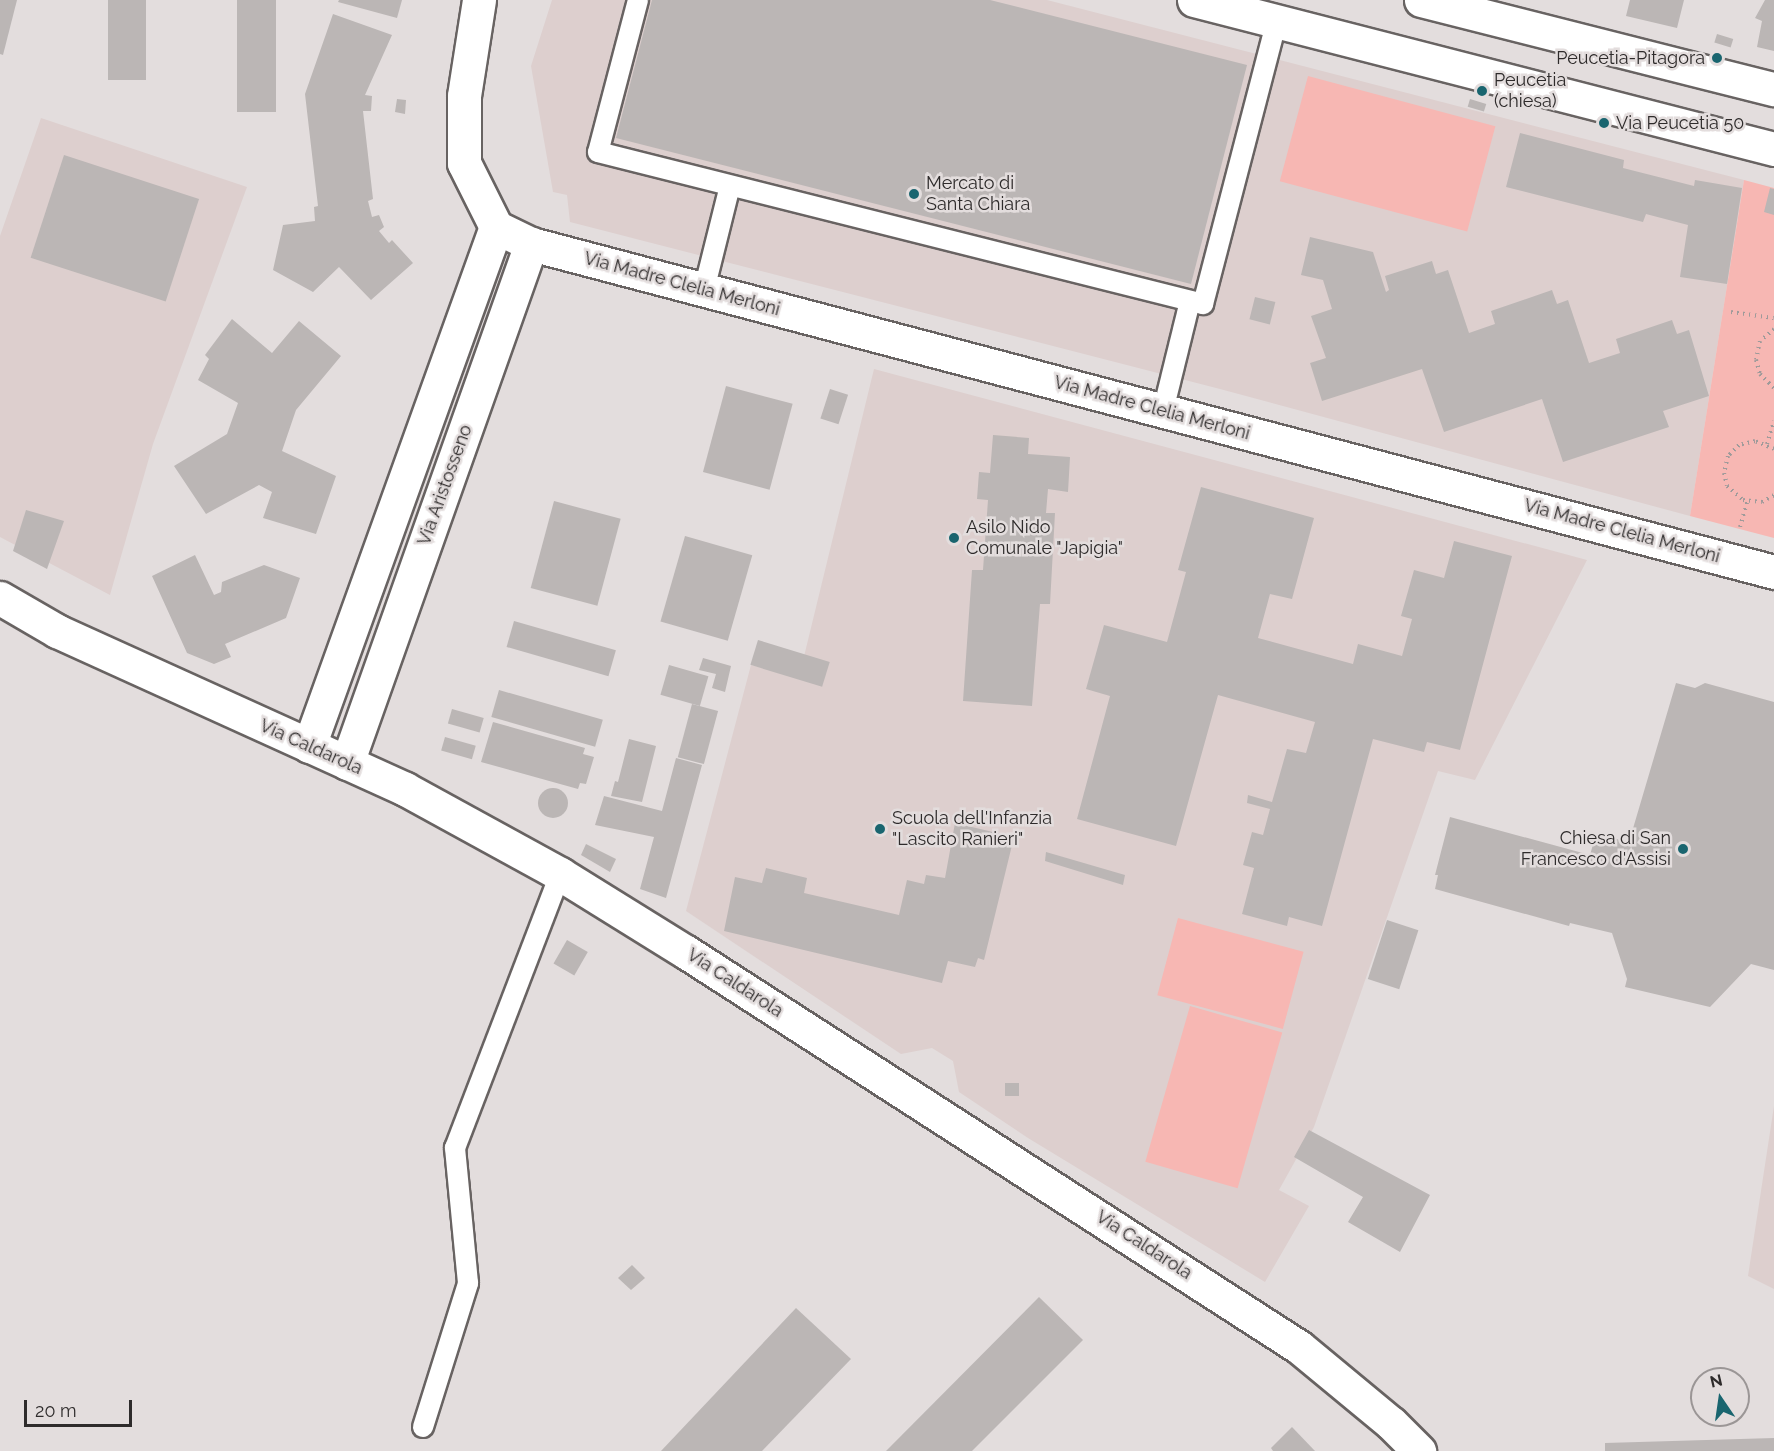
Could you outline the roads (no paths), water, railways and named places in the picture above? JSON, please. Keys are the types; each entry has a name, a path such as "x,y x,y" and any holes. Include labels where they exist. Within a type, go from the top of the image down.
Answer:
{"street":[{"path":"479,0 464,96 464,163 496,227 531,244"},
{"path":"1194,0 1261,11 1774,149"},
{"path":"1421,0 1774,89"},
{"path":"309,746 496,227"},
{"name":"Via Madre Clelia Merloni","path":"531,244 1774,572"},
{"name":"Via Aristosseno","path":"347,763 531,244"},
{"name":"Via Caldarola","path":"0,598 57,631 448,811 560,874 706,964 1299,1347 1391,1423 1419,1451"}],"lane":[{"path":"638,0 598,152 1203,304 1261,11"},
{"path":"704,290 730,186"},
{"path":"1164,411 1190,301"},
{"path":"423,1426 468,1283 455,1148 560,874"}],"place":[{"name":"Peucetia-Pitagora","path":"1717,58"},
{"name":"Peucetia (chiesa)","path":"1482,91"},
{"name":"Via Peucetia 50","path":"1604,123"},
{"name":"Mercato di Santa Chiara","path":"914,194"},
{"name":"Asilo Nido Comunale \"Japigia\"","path":"954,538"},
{"name":"Scuola dell'Infanzia \"Lascito Ranieri\"","path":"880,829"},
{"name":"Chiesa di San Francesco d'Assisi","path":"1683,849"}]}
